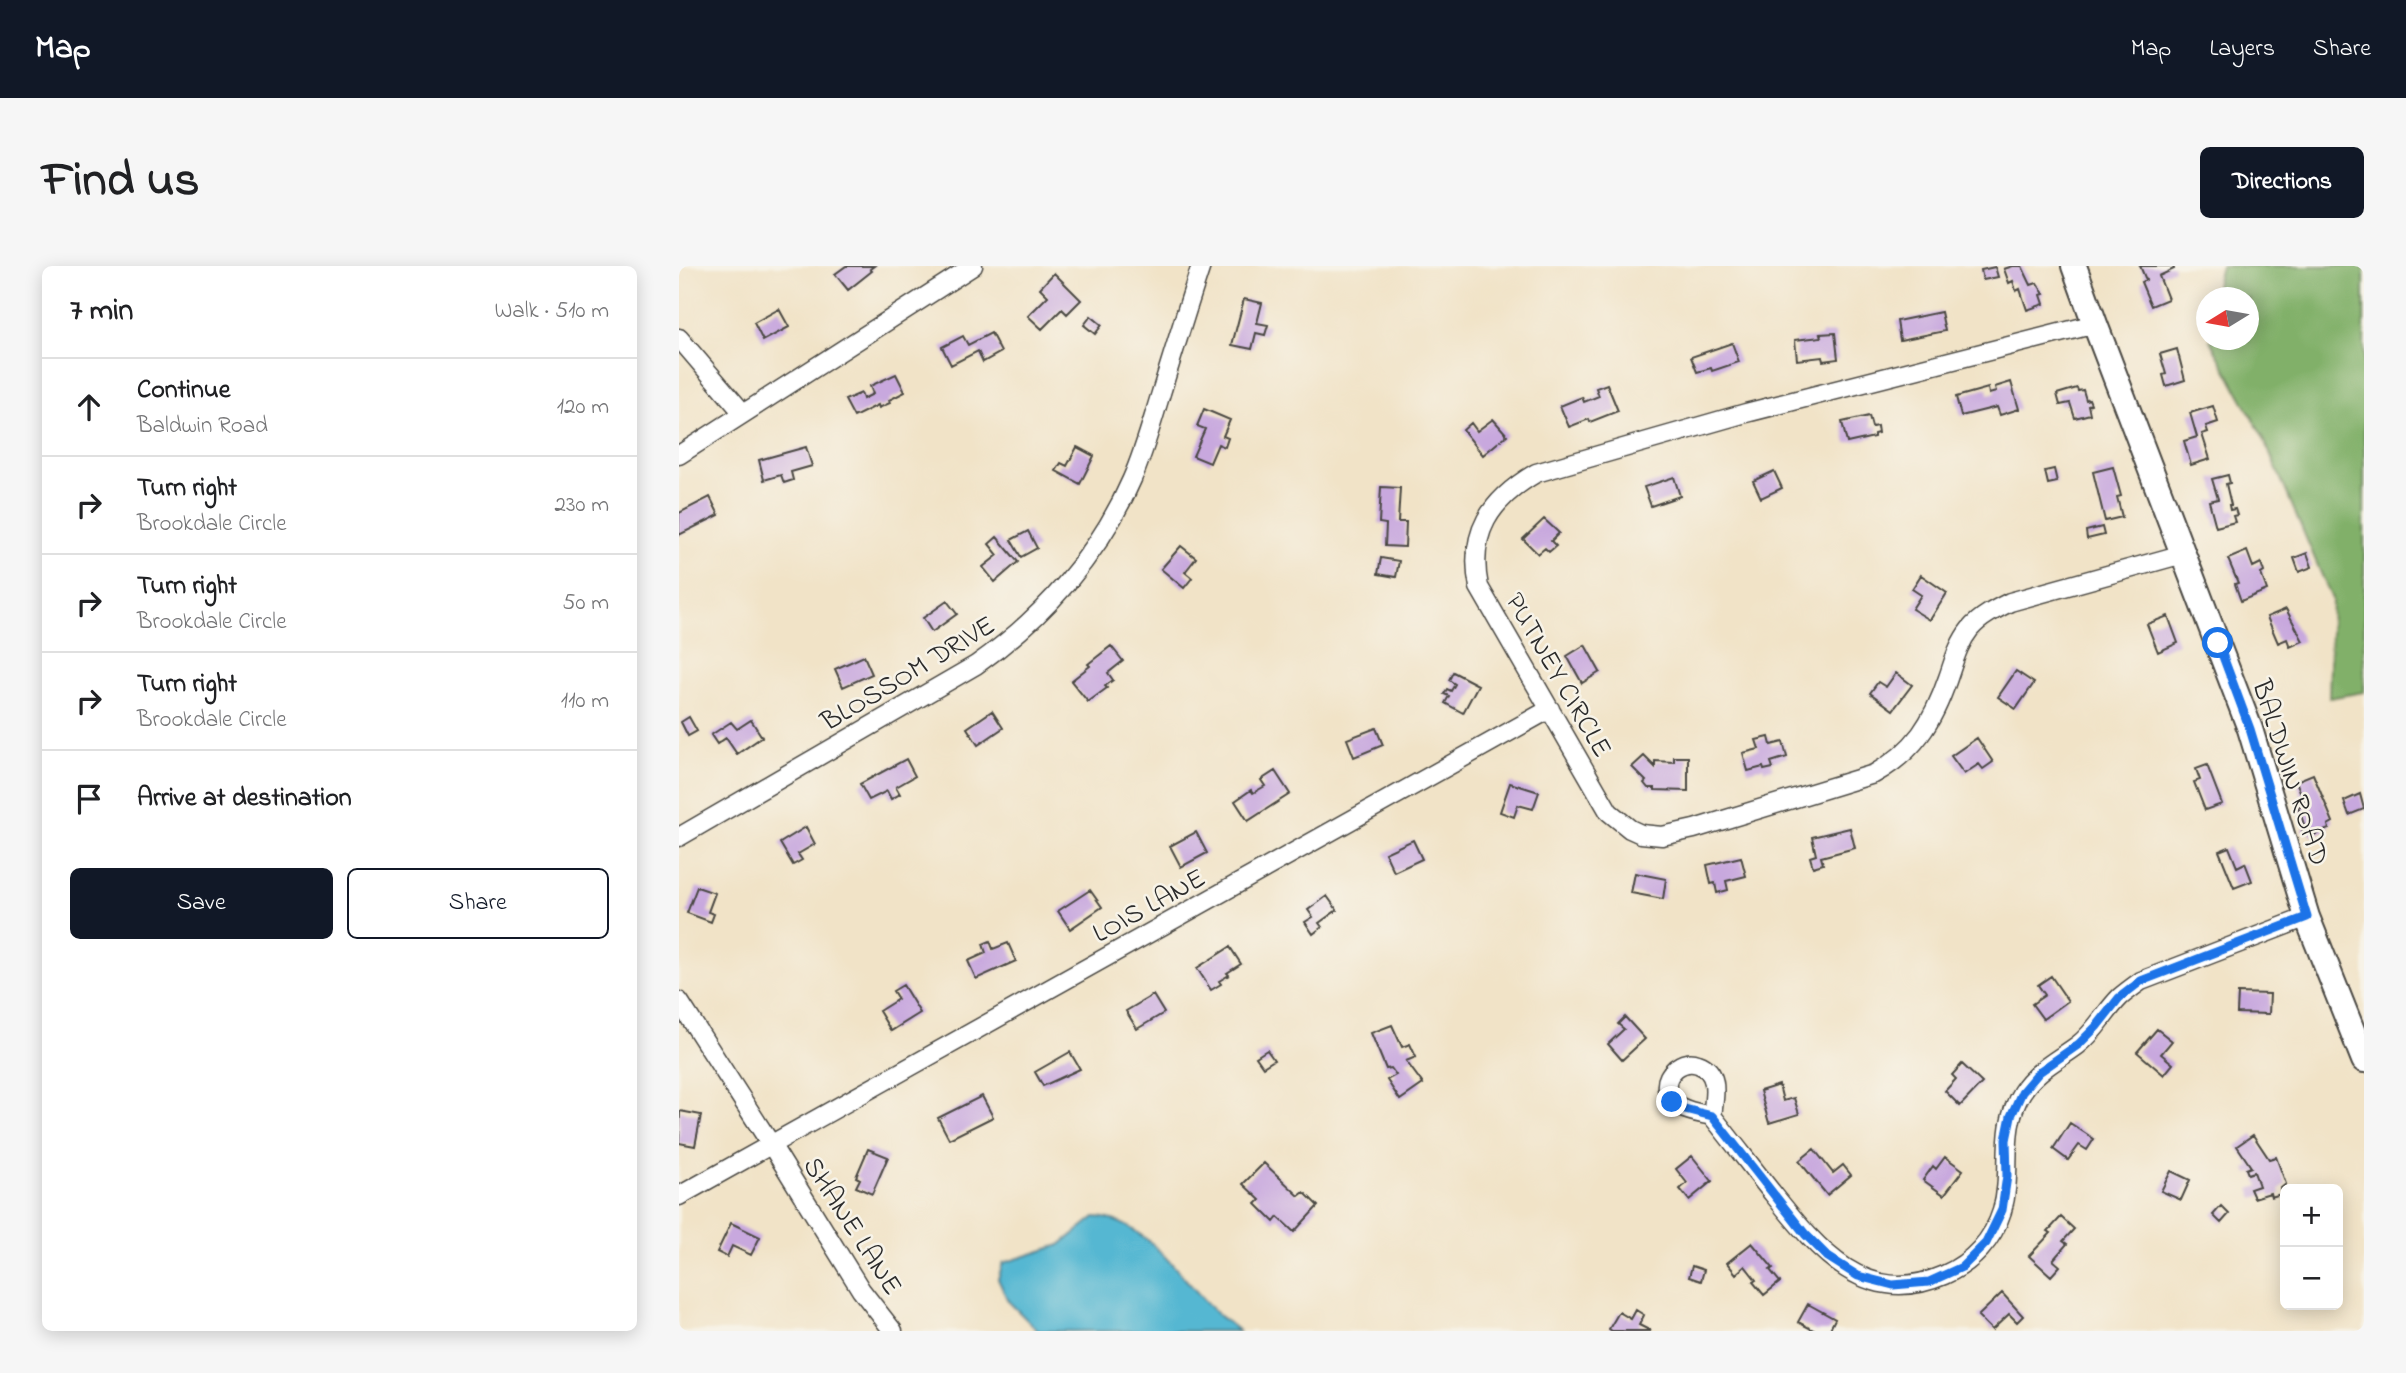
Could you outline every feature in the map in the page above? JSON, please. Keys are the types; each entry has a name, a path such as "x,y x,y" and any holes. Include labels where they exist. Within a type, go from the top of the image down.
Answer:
{"street":[{"path":"679,455 973,266"},
{"name":"BLOSSOM DRIVE","path":"679,838 976,665 1015,637 1051,603 1085,560 1131,481 1201,266"},
{"name":"BALDWIN ROAD","path":"2074,266 2250,729 2307,917 2354,1012 2364,1060"},
{"name":"PUTNEY CIRCLE","path":"2095,324 1746,412 1536,473 1521,482 1498,503 1485,520 1478,537 1475,569 1479,587 1609,812 1630,829 1641,834 1662,835 1678,833 1874,774 1897,762 1927,728 1939,704 1960,644 1971,627 1989,613 2010,602 2183,554"},
{"path":"679,338 743,413"},
{"name":"LOIS LANE","path":"679,1196 1550,709"},
{"path":"1712,1116 1805,1234 1828,1257 1858,1276 1893,1285 1929,1282 1962,1267 1986,1243 2002,1210 2007,1176 2006,1140 2011,1116 2022,1092 2039,1072 2079,1044 2119,998 2141,981 2307,917"},
{"name":"SHANE LANE","path":"679,1001 861,1290 893,1331"}],"green space":[{"path":"2221,266 2364,266 2364,692 2329,698 2332,599 2263,437 2215,350 2259,350 2259,287 2216,287"}],"water":[{"path":"1095,1217 1113,1220 1131,1228 1147,1240 1217,1314 1239,1331 1038,1331 1008,1301 998,1279 1003,1263 1060,1245"}],"building":[{"path":"846,266 874,266 870,269 872,271 848,290 835,274"},
{"path":"2022,266 2031,285 2037,283 2044,294 2041,295 2044,304 2027,310 2020,289 2016,291 2013,281 2009,283 2004,269"},
{"path":"2140,266 2173,266 2174,269 2159,276 2168,299 2151,306 2141,282 2146,280"},
{"path":"1995,267 1998,277 1983,280 1981,270"},
{"path":"1054,273 1081,300 1067,314 1062,309 1042,329 1028,316 1048,296 1040,288"},
{"path":"1244,299 1262,303 1257,323 1268,325 1265,335 1256,333 1252,349 1232,345"},
{"path":"779,309 789,327 763,341 754,323"},
{"path":"1941,312 1945,331 1900,340 1897,321"},
{"path":"1091,316 1102,325 1095,334 1084,325"},
{"path":"991,333 1001,352 983,362 978,351 951,365 942,347 963,336 968,345"},
{"path":"1835,333 1838,359 1823,361 1822,357 1797,360 1795,340"},
{"path":"1732,343 1739,362 1712,371 1711,368 1697,372 1691,357"},
{"path":"2177,349 2185,380 2166,386 2163,375 2166,374 2160,354"},
{"path":"896,374 905,392 889,400 890,403 879,408 878,405 854,417 845,400 861,393 863,399 873,394 870,386"},
{"path":"2011,382 2019,409 2000,415 1997,407 1961,416 1956,397 1988,388 1989,394 1996,392 1995,387"},
{"path":"1607,384 1618,411 1569,427 1560,406 1582,397 1584,402 1599,396 1596,388"},
{"path":"2077,388 2078,391 2083,390 2086,400 2089,399 2091,404 2088,405 2090,414 2075,418 2070,403 2060,405 2057,394"},
{"path":"2213,406 2218,422 2206,426 2208,432 2202,434 2210,459 2191,465 2184,441 2197,437 2190,413"},
{"path":"1204,409 1230,420 1223,436 1228,438 1225,447 1218,444 1210,463 1193,456 1205,429 1197,426"},
{"path":"1869,416 1872,427 1877,426 1878,433 1874,434 1874,437 1847,443 1842,422"},
{"path":"1493,419 1507,435 1483,455 1463,430 1471,423 1477,431"},
{"path":"806,447 812,466 791,472 793,480 784,483 781,475 764,480 759,460"},
{"path":"1077,447 1094,456 1080,484 1056,471 1061,463 1067,466"},
{"path":"2113,467 2121,496 2117,497 2122,517 2105,521 2093,472"},
{"path":"2054,469 2057,482 2048,484 2045,471"},
{"path":"1774,471 1782,488 1761,498 1753,481"},
{"path":"2228,475 2230,483 2226,484 2230,510 2235,509 2237,515 2233,516 2235,522 2216,527 2209,501 2218,499 2212,479"},
{"path":"1674,477 1680,496 1651,506 1644,487"},
{"path":"1381,487 1400,488 1398,522 1406,522 1405,547 1385,546 1386,524 1379,523"},
{"path":"710,497 719,515 679,535 679,513"},
{"path":"1544,519 1559,533 1551,541 1556,546 1549,552 1545,548 1538,554 1523,539"},
{"path":"2102,527 2104,535 2087,539 2086,531"},
{"path":"1028,531 1037,548 1021,557 1011,540"},
{"path":"997,537 1018,562 995,582 983,567 998,555 989,544"},
{"path":"1181,546 1196,558 1185,572 1192,578 1184,588 1161,569"},
{"path":"2247,551 2253,567 2261,563 2264,572 2261,574 2267,590 2241,601 2235,584 2238,583 2228,559"},
{"path":"2307,553 2312,567 2299,572 2294,558"},
{"path":"1381,558 1399,561 1396,577 1378,574"},
{"path":"1921,575 1947,593 1930,620 1912,609 1921,595 1912,589"},
{"path":"947,601 957,614 932,632 923,618"},
{"path":"2286,609 2303,641 2290,647 2287,639 2278,643 2267,617"},
{"path":"2168,616 2178,643 2158,652 2147,624"},
{"path":"1585,645 1600,672 1582,683 1567,656"},
{"path":"1111,646 1123,661 1108,673 1113,680 1105,686 1107,688 1088,702 1071,681"},
{"path":"864,656 872,674 843,687 835,669"},
{"path":"2016,671 2034,683 2016,709 1998,697"},
{"path":"1453,672 1478,685 1463,713 1445,703 1449,696 1444,694 1447,689 1451,691 1455,684 1449,680"},
{"path":"1896,673 1912,685 1893,710 1870,693 1878,682 1886,687"},
{"path":"992,711 1003,728 978,745 967,728"},
{"path":"689,717 697,731 688,736 681,722"},
{"path":"751,720 762,737 737,754 726,738 717,744 711,735 731,722 737,729"},
{"path":"1376,728 1383,745 1354,757 1347,739"},
{"path":"1769,737 1771,745 1783,742 1787,757 1771,762 1773,768 1764,770 1763,767 1748,771 1743,753 1759,749 1756,740"},
{"path":"1977,738 1993,762 1983,769 1979,764 1964,774 1951,756"},
{"path":"1644,756 1655,767 1655,761 1674,762 1674,757 1688,757 1688,791 1648,788 1644,783 1646,781 1632,767"},
{"path":"906,759 915,776 896,787 900,794 891,799 887,791 869,800 860,784"},
{"path":"2207,765 2222,804 2205,810 2194,782 2200,780 2196,769"},
{"path":"1275,771 1290,794 1248,821 1235,801 1251,790 1253,793 1265,786 1261,780"},
{"path":"2313,774 2333,822 2328,825 2329,829 2311,836 2308,830 2303,832 2302,829 2305,827 2298,807 2305,804 2296,781"},
{"path":"1510,783 1539,792 1533,809 1518,805 1514,817 1500,812"},
{"path":"2360,794 2364,809 2349,815 2344,801"},
{"path":"806,827 815,844 798,854 802,860 793,865 780,843"},
{"path":"1850,828 1855,848 1821,857 1823,864 1813,867 1810,857 1816,855 1812,837"},
{"path":"1196,832 1207,853 1181,867 1170,846"},
{"path":"1413,840 1422,859 1394,872 1385,853"},
{"path":"2229,847 2237,867 2245,863 2252,881 2234,888 2219,851"},
{"path":"1741,857 1746,876 1726,881 1728,890 1717,893 1715,883 1711,884 1707,865"},
{"path":"1635,873 1666,879 1663,899 1631,893"},
{"path":"697,887 715,893 708,912 714,914 711,922 687,913"},
{"path":"1090,890 1102,907 1070,929 1058,911"},
{"path":"1327,896 1337,910 1319,923 1322,927 1313,934 1305,922 1313,917 1308,910"},
{"path":"990,941 993,949 1008,943 1016,961 976,979 968,961 986,953 983,944"},
{"path":"1230,947 1241,964 1227,973 1229,975 1219,981 1221,984 1211,990 1197,968"},
{"path":"2051,976 2068,1001 2043,1019 2032,1004 2045,995 2038,985"},
{"path":"903,985 920,1013 891,1031 879,1011 898,999 893,991"},
{"path":"2238,993 2270,994 2269,1014 2237,1013"},
{"path":"1153,995 1164,1013 1137,1029 1126,1011"},
{"path":"1625,1017 1645,1039 1622,1060 1608,1044 1624,1029 1618,1024"},
{"path":"1392,1025 1402,1047 1410,1044 1416,1057 1406,1061 1423,1084 1400,1100 1387,1080 1396,1075 1391,1068 1386,1069 1371,1033"},
{"path":"2157,1029 2172,1041 2161,1054 2173,1064 2164,1075 2137,1052"},
{"path":"1267,1050 1274,1060 1263,1067 1256,1057"},
{"path":"1070,1052 1080,1069 1043,1086 1035,1072"},
{"path":"1962,1064 1982,1083 1960,1106 1945,1091 1956,1079 1952,1075"},
{"path":"1779,1085 1783,1101 1794,1098 1799,1114 1769,1123 1760,1091"},
{"path":"982,1096 993,1117 949,1139 938,1118"},
{"path":"680,1111 701,1115 695,1146 679,1143"},
{"path":"2070,1123 2094,1139 2087,1150 2079,1145 2068,1160 2053,1149"},
{"path":"2253,1135 2269,1159 2276,1157 2286,1184 2280,1184 2280,1194 2271,1197 2270,1193 2254,1198 2250,1189 2259,1186 2254,1172 2248,1174 2246,1169 2251,1167 2237,1146"},
{"path":"868,1149 888,1157 872,1194 856,1187 860,1179 856,1177"},
{"path":"1814,1149 1833,1173 1843,1165 1851,1175 1827,1195 1799,1161"},
{"path":"1692,1156 1712,1181 1689,1200 1680,1189 1687,1183 1676,1169"},
{"path":"1945,1157 1963,1170 1944,1195 1923,1180 1933,1166 1936,1169"},
{"path":"1264,1163 1299,1196 1304,1192 1318,1206 1294,1232 1278,1217 1274,1222 1256,1204 1260,1200 1243,1184"},
{"path":"2171,1171 2190,1180 2181,1200 2161,1191"},
{"path":"2221,1206 2229,1214 2221,1223 2213,1215"},
{"path":"2061,1217 2074,1229 2063,1241 2067,1244 2053,1260 2060,1266 2051,1276 2029,1256 2051,1233 2048,1231"},
{"path":"731,1223 760,1237 751,1255 732,1246 727,1257 717,1252"},
{"path":"1752,1243 1773,1268 1770,1270 1780,1282 1764,1295 1745,1266 1736,1274 1727,1263"},
{"path":"1692,1266 1704,1270 1701,1281 1689,1277"},
{"path":"2002,1293 2023,1316 2017,1322 2009,1314 1992,1330 1978,1316"},
{"path":"1808,1304 1835,1319 1829,1331 1815,1331 1798,1322"},
{"path":"1636,1310 1644,1315 1639,1325 1651,1331 1609,1329 1619,1312 1631,1319"}],"route":[{"path":"1672,1102 1681,1108 1712,1116 1805,1234 1828,1257 1858,1276 1893,1285 1929,1282 1962,1267 1986,1243 2002,1210 2007,1176 2006,1140 2011,1116 2022,1092 2039,1072 2079,1044 2119,998 2141,981 2307,917 2250,729 2218,643"}]}
